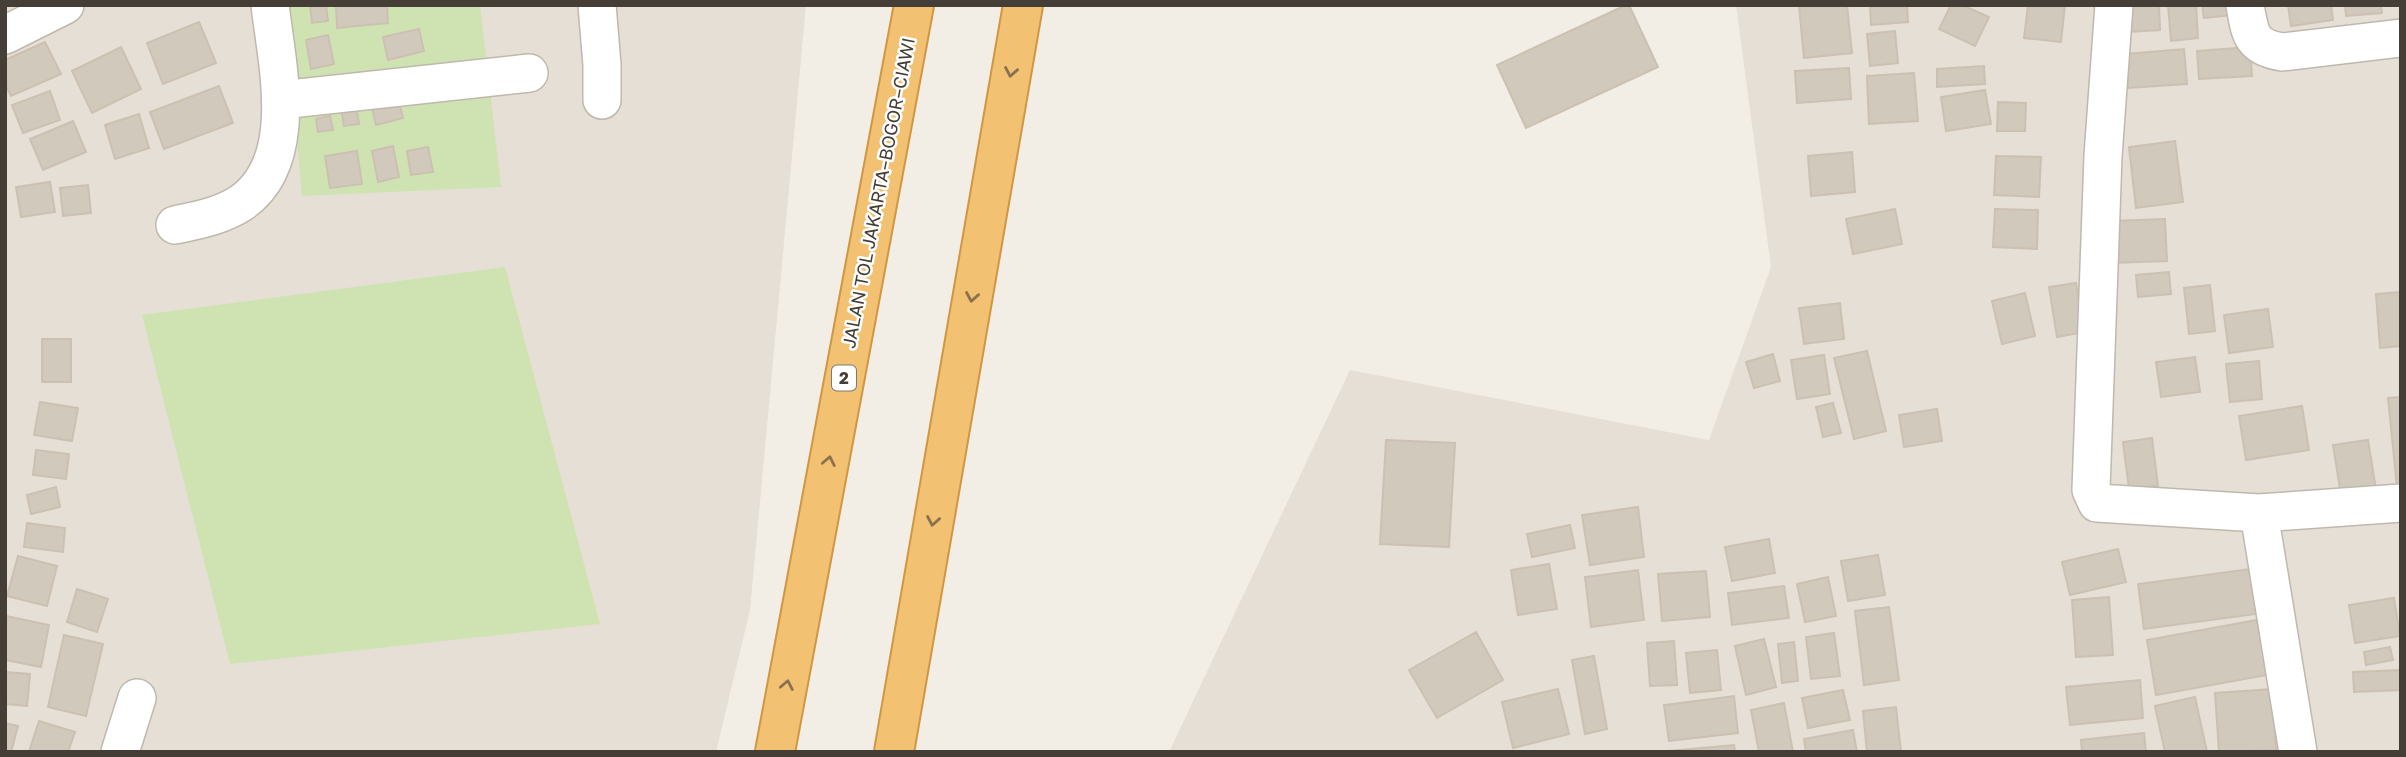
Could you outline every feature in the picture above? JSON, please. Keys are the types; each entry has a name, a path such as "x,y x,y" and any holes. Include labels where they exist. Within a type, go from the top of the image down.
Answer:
{"highway":[{"name":"JALAN TOL JAKARTA–BOGOR–CIAWI","path":"775,752 914,5"},
{"path":"894,752 1023,5"}],"street":[{"path":"5,35 65,5"},
{"path":"175,225 214,217 243,202 266,177 278,143 281,100 270,5"},
{"path":"597,5 603,65 603,100"},
{"path":"2114,5 2102,156 2091,490 2097,503 2259,513 2401,503"},
{"path":"2245,5 2253,39 2266,49 2282,52 2401,38"},
{"path":"281,100 528,73"},
{"path":"2259,513 2298,752"},
{"path":"120,752 137,698"}],"shaded area":[{"path":"5,5 806,5 750,610 716,752 5,752"},
{"path":"1736,5 2401,5 2401,752 1169,752 1350,370 1709,440 1771,267"}],"green space":[{"path":"285,5 480,5 501,187 302,196"},
{"path":"505,267 600,624 230,664 142,315"}],"building":[{"path":"310,5 326,5 328,21 312,23"},
{"path":"336,5 387,5 388,23 337,28"},
{"path":"1629,5 1658,67 1526,128 1497,65"},
{"path":"1847,5 1852,53 1804,58 1799,6"},
{"path":"1870,5 1907,5 1908,22 1871,25"},
{"path":"1951,5 1962,5 1989,17 1975,46 1939,29"},
{"path":"2028,5 2065,5 2061,42 2024,38"},
{"path":"2126,5 2159,5 2160,30 2128,32"},
{"path":"2168,5 2196,5 2198,38 2171,41"},
{"path":"2202,5 2241,5 2242,14 2204,18"},
{"path":"2288,5 2331,5 2333,20 2291,26"},
{"path":"2345,5 2381,5 2382,13 2346,16"},
{"path":"199,22 216,63 163,84 147,43"},
{"path":"419,29 424,51 388,60 383,37"},
{"path":"1895,31 1898,63 1870,66 1867,34"},
{"path":"328,35 334,64 311,69 306,40"},
{"path":"45,42 61,74 11,96 5,84 5,60"},
{"path":"121,47 141,89 92,113 72,71"},
{"path":"2250,47 2252,76 2199,79 2197,51"},
{"path":"2184,49 2187,84 2128,88 2126,54"},
{"path":"1984,66 1985,84 1937,87 1937,69"},
{"path":"1849,68 1851,99 1797,103 1795,71"},
{"path":"1914,73 1918,121 1869,124 1867,76"},
{"path":"219,86 233,123 164,149 150,112"},
{"path":"1985,90 1991,124 1946,131 1941,97"},
{"path":"50,91 60,120 23,133 12,105"},
{"path":"399,101 403,118 376,125 372,108"},
{"path":"1998,102 2026,103 2025,131 1997,131"},
{"path":"356,106 359,124 344,126 341,108"},
{"path":"139,114 149,148 115,159 105,125"},
{"path":"330,116 333,130 318,132 316,119"},
{"path":"73,121 86,152 43,170 30,139"},
{"path":"2175,141 2183,202 2136,208 2129,147"},
{"path":"393,146 399,177 378,182 372,151"},
{"path":"428,147 433,172 411,175 407,151"},
{"path":"357,151 362,184 330,188 325,156"},
{"path":"1852,152 1855,192 1811,196 1808,156"},
{"path":"1996,156 2041,157 2039,197 1994,195"},
{"path":"50,182 55,212 21,217 16,187"},
{"path":"88,185 91,213 63,216 60,188"},
{"path":"1895,209 1902,244 1853,254 1846,219"},
{"path":"1995,209 2038,210 2037,249 1993,247"},
{"path":"2165,219 2167,261 2111,263 2110,221"},
{"path":"2169,272 2171,294 2138,297 2136,275"},
{"path":"2076,283 2084,332 2057,337 2049,287"},
{"path":"2210,285 2215,331 2189,334 2184,288"},
{"path":"2401,292 2401,346 2380,348 2376,294"},
{"path":"2025,293 2035,336 2002,344 1992,301"},
{"path":"1840,303 1844,339 1804,344 1799,308"},
{"path":"2268,309 2273,347 2229,353 2224,315"},
{"path":"42,339 71,339 71,382 42,382"},
{"path":"1867,351 1886,431 1854,439 1834,358"},
{"path":"1773,354 1780,381 1754,388 1746,362"},
{"path":"1824,355 1830,394 1797,399 1791,360"},
{"path":"2195,357 2200,392 2161,397 2156,362"},
{"path":"2259,361 2262,399 2230,402 2226,364"},
{"path":"2401,397 2401,487 2397,487 2388,398"},
{"path":"40,402 78,408 72,441 34,435"},
{"path":"1833,403 1841,433 1823,437 1816,407"},
{"path":"2302,406 2309,450 2246,460 2239,416"},
{"path":"1937,409 1942,441 1904,447 1899,415"},
{"path":"2152,438 2158,486 2129,489 2123,442"},
{"path":"1386,440 1455,443 1449,547 1380,544"},
{"path":"2368,440 2376,490 2341,495 2333,445"},
{"path":"36,450 69,454 66,479 33,475"},
{"path":"56,487 60,507 31,514 27,495"},
{"path":"1638,507 1644,557 1590,565 1582,515"},
{"path":"27,523 65,528 63,552 24,547"},
{"path":"1570,525 1575,548 1532,557 1527,534"},
{"path":"1769,539 1775,573 1732,581 1725,547"},
{"path":"2118,549 2126,582 2070,595 2062,562"},
{"path":"1878,555 1885,595 1848,601 1841,561"},
{"path":"18,556 57,566 47,606 7,596"},
{"path":"1549,564 1557,609 1518,615 1511,570"},
{"path":"2250,569 2256,614 2144,629 2138,584"},
{"path":"1638,570 1644,620 1591,627 1585,577"},
{"path":"1706,571 1710,617 1662,621 1658,574"},
{"path":"1828,577 1836,616 1805,622 1797,584"},
{"path":"1784,586 1789,618 1732,625 1728,593"},
{"path":"77,589 108,599 97,632 67,622"},
{"path":"2109,597 2113,655 2076,657 2072,600"},
{"path":"2394,598 2400,636 2355,643 2349,605"},
{"path":"1889,607 1899,680 1864,685 1855,611"},
{"path":"6,616 49,625 41,667 5,660"},
{"path":"2257,620 2267,675 2156,695 2147,640"},
{"path":"1476,632 1503,680 1437,718 1409,670"},
{"path":"1834,633 1840,676 1811,679 1806,637"},
{"path":"64,635 103,644 86,716 48,707"},
{"path":"1764,639 1776,687 1746,695 1735,646"},
{"path":"1674,641 1677,685 1650,686 1647,643"},
{"path":"1794,642 1798,681 1782,683 1778,644"},
{"path":"2390,647 2393,660 2366,665 2364,652"},
{"path":"1717,650 1721,690 1690,693 1686,653"},
{"path":"1594,656 1607,729 1585,734 1572,660"},
{"path":"2401,670 2401,690 2354,692 2353,672"},
{"path":"5,672 30,674 27,706 5,704"},
{"path":"2140,680 2143,718 2070,725 2066,687"},
{"path":"1558,689 1569,734 1513,748 1502,702"},
{"path":"2272,689 2276,750 2219,752 2215,693"},
{"path":"1843,690 1850,720 1808,728 1802,698"},
{"path":"1734,696 1738,733 1669,741 1664,705"},
{"path":"2195,697 2207,752 2165,752 2155,706"},
{"path":"1784,703 1793,752 1759,752 1751,710"},
{"path":"1896,707 1901,752 1867,752 1863,711"},
{"path":"39,721 75,732 68,752 29,752"},
{"path":"5,723 18,726 11,752 5,752"},
{"path":"1853,730 1857,752 1806,752 1804,739"},
{"path":"2144,733 2146,752 2082,752 2081,740"},
{"path":"1734,745 1735,752 1669,752 1669,751"}]}
